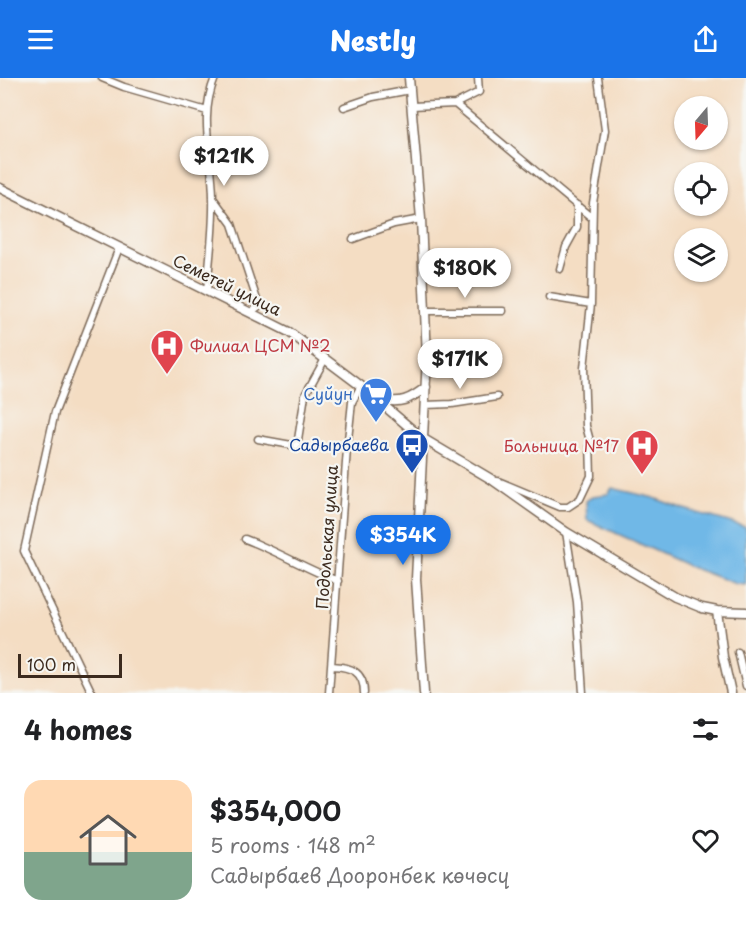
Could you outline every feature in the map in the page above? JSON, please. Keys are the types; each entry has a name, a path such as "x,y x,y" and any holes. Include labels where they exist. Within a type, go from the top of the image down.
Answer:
{"main road":[{"path":"409,78 426,311 426,387 416,579 424,693"},
{"name":"Семетей улица","path":"0,188 289,332 361,386 422,438 490,479 566,532 675,597 690,605 717,611 746,612"},
{"path":"374,397 395,402 404,401 426,387"},
{"path":"717,611 723,657 731,693"}],"street":[{"path":"102,78 124,87 207,111"},
{"path":"207,292 213,198 207,141 207,111 215,78"},
{"path":"412,106 454,104 479,92 477,78"},
{"path":"490,479 560,507 575,504 584,493 591,476 584,368 591,304 592,203 605,130 598,78"},
{"path":"344,107 373,97 410,90"},
{"path":"454,104 592,218"},
{"path":"213,198 232,224 255,288 259,306 251,312"},
{"path":"561,268 566,247 577,227 577,205"},
{"path":"353,239 394,224 421,219"},
{"path":"92,693 24,551 55,412 119,248"},
{"path":"549,297 591,304"},
{"path":"426,311 503,311"},
{"path":"427,357 496,355"},
{"path":"258,439 297,446 305,395 325,359"},
{"name":"Подольская улица","path":"329,693 352,402 361,386"},
{"path":"425,405 452,404 497,397"},
{"path":"566,532 578,602 583,693"},
{"path":"245,539 338,581"},
{"path":"738,652 746,686"},
{"path":"332,666 351,668 358,672 362,678 364,693"}],"water":[{"path":"612,488 654,498 746,527 746,585 736,584 693,568 587,520 586,501 593,496 608,494"}],"place":[{"name":"Филиал ЦСМ №2","path":"167,375"},
{"name":"Суйун","path":"376,423"},
{"name":"Садырбаева","path":"412,474"},
{"name":"Больница №17","path":"642,475"}]}
